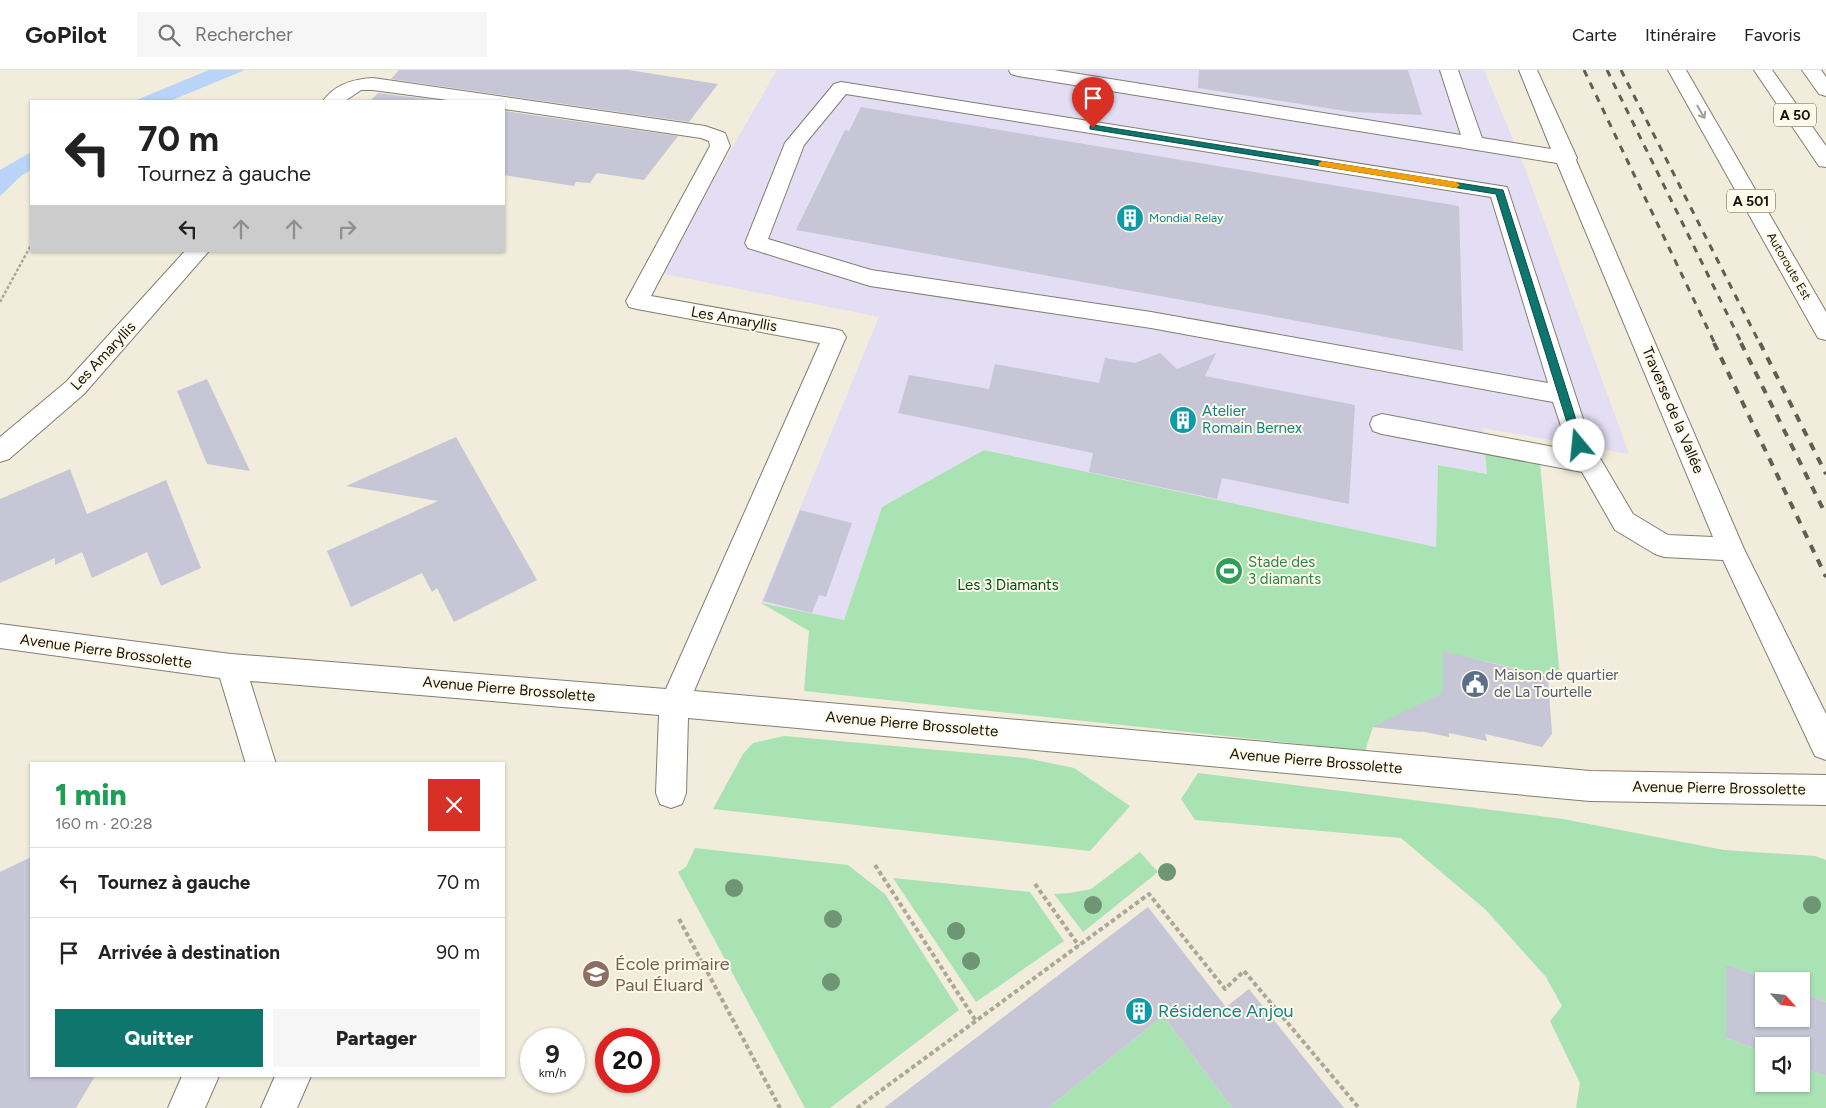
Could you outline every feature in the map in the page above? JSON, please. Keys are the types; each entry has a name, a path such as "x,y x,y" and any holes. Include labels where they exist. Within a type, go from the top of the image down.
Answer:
{"main road":[{"path":"1018,70 1567,158"},
{"path":"1449,70 1474,144"},
{"name":"Traverse de la Vallée","path":"1528,70 1732,549 1826,746"},
{"name":"Autoroute Est","path":"1677,70 1826,332"},
{"name":"A 50","path":"1763,70 1826,161"},
{"name":"A 50","path":"1811,70 1826,90"},
{"path":"1817,70 1826,81"},
{"path":"334,100 356,85 373,84 487,100"},
{"path":"1564,396 1151,320 870,278 756,243 795,143 841,88 1500,192 1564,396 1579,445 1624,522 1664,546 1732,549"},
{"name":"Les Amaryllis","path":"505,103 705,132 718,138 720,146 637,301 834,337 674,703"},
{"name":"Les Amaryllis","path":"0,452 75,388 197,252"},
{"path":"1382,424 1590,464"},
{"name":"Avenue Pierre Brossolette","path":"0,636 231,668 674,703 1590,786 1826,790"},
{"path":"231,668 260,762"},
{"path":"671,793 674,703"},
{"path":"186,1108 200,1077"},
{"path":"279,1108 293,1077"}],"path":[{"path":"0,302 30,246"},
{"path":"875,865 976,1021"},
{"path":"1035,884 1078,946"},
{"path":"857,1108 1149,894 1225,988 1244,971 1359,1108"},
{"path":"680,919 780,1108"}],"shaded area":[{"path":"777,70 1484,70 1526,171 1629,454 1483,428 1487,474 1438,465 1436,547 984,450 882,507 844,620 761,603 879,317 660,273"}],"green space":[{"name":"Les 3 Diamants","path":"984,450 1436,547 1438,465 1487,474 1485,452 1540,463 1560,678 1443,652 1443,701 1421,704 1421,732 1373,727 1365,751 804,691 809,631 761,603 844,620 882,507"},
{"path":"784,736 1025,758 1074,768 1130,806 1090,851 713,809 743,754 753,743"},
{"path":"1198,773 1563,819 1724,850 1815,856 1826,860 1826,1002 1810,996 1810,972 1755,972 1755,975 1726,964 1726,1038 1755,1049 1755,1092 1810,1092 1810,1070 1826,1076 1826,1108 1576,1108 1580,1083 1550,1021 1562,1006 1546,977 1486,910 1401,838 1195,820 1181,799"},
{"path":"695,848 848,865 885,894 959,1010 830,1108 805,1108 678,872 686,867"},
{"path":"1140,852 1158,872 1083,932 1054,894 1091,889"},
{"path":"893,878 1030,892 1064,941 976,1002"},
{"path":"1163,1016 1232,1108 1048,1108"}],"water":[{"path":"209,70 245,70 172,100 136,100"},
{"path":"30,153 30,171 22,175 0,196 0,170"}],"building":[{"path":"399,70 628,70 718,84 689,122 391,79"},
{"path":"1199,70 1408,70 1422,115 1352,112 1198,88"},
{"path":"378,93 435,100 371,100"},
{"name":"Mondial Relay","path":"861,107 1459,206 1463,351 796,230 845,130 849,131"},
{"path":"505,111 678,136 644,180 597,173 590,183 576,182 574,186 505,175"},
{"name":"Atelier Romain Bernex","path":"1160,353 1177,369 1216,353 1205,376 1355,405 1349,504 1222,478 1217,499 1089,472 1093,453 898,413 909,375 989,389 995,364 1099,383 1105,358 1135,363"},
{"path":"207,379 250,471 207,464 177,391"},
{"path":"456,437 537,580 454,622 437,588 432,592 422,573 351,607 327,551 438,501 346,486"},
{"path":"70,469 87,514 166,480 201,568 161,586 147,552 92,578 82,552 55,565 55,558 0,583 0,499"},
{"path":"800,510 852,523 826,597 819,595 812,613 763,601"},
{"path":"1443,651 1548,677 1552,734 1542,747 1485,734 1487,741 1449,733 1449,737 1425,732 1372,727 1443,693"},
{"path":"30,857 30,1077 94,1077 76,1108 0,1108 0,872"},
{"name":"Résidence Anjou","path":"1148,907 1226,1007 1249,989 1344,1108 1232,1108 1163,1016 1048,1108 884,1108"},
{"path":"1726,964 1755,975 1755,1028 1810,1028 1810,996 1826,1002 1826,1076 1810,1070 1810,1037 1755,1037 1755,1049 1726,1038"}],"railway":[{"path":"1584,70 1715,344"},
{"path":"1607,70 1742,344"},
{"path":"1621,70 1760,344"},
{"path":"1714,343 1826,577"},
{"path":"1741,343 1826,515"},
{"path":"1760,343 1826,474"}],"slow traffic":[{"path":"1322,164 1456,185"}],"place":[{"name":"Mondial Relay","path":"1130,218"},
{"name":"Atelier Romain Bernex","path":"1183,420"},
{"name":"Stade des 3 diamants","path":"1229,571"},
{"name":"Maison de quartier de La Tourtelle","path":"1475,684"},
{"name":"École primaire Paul Éluard","path":"596,974"},
{"name":"Résidence Anjou","path":"1139,1011"}],"route":[{"path":"1093,128 1500,192 1579,445"}]}
